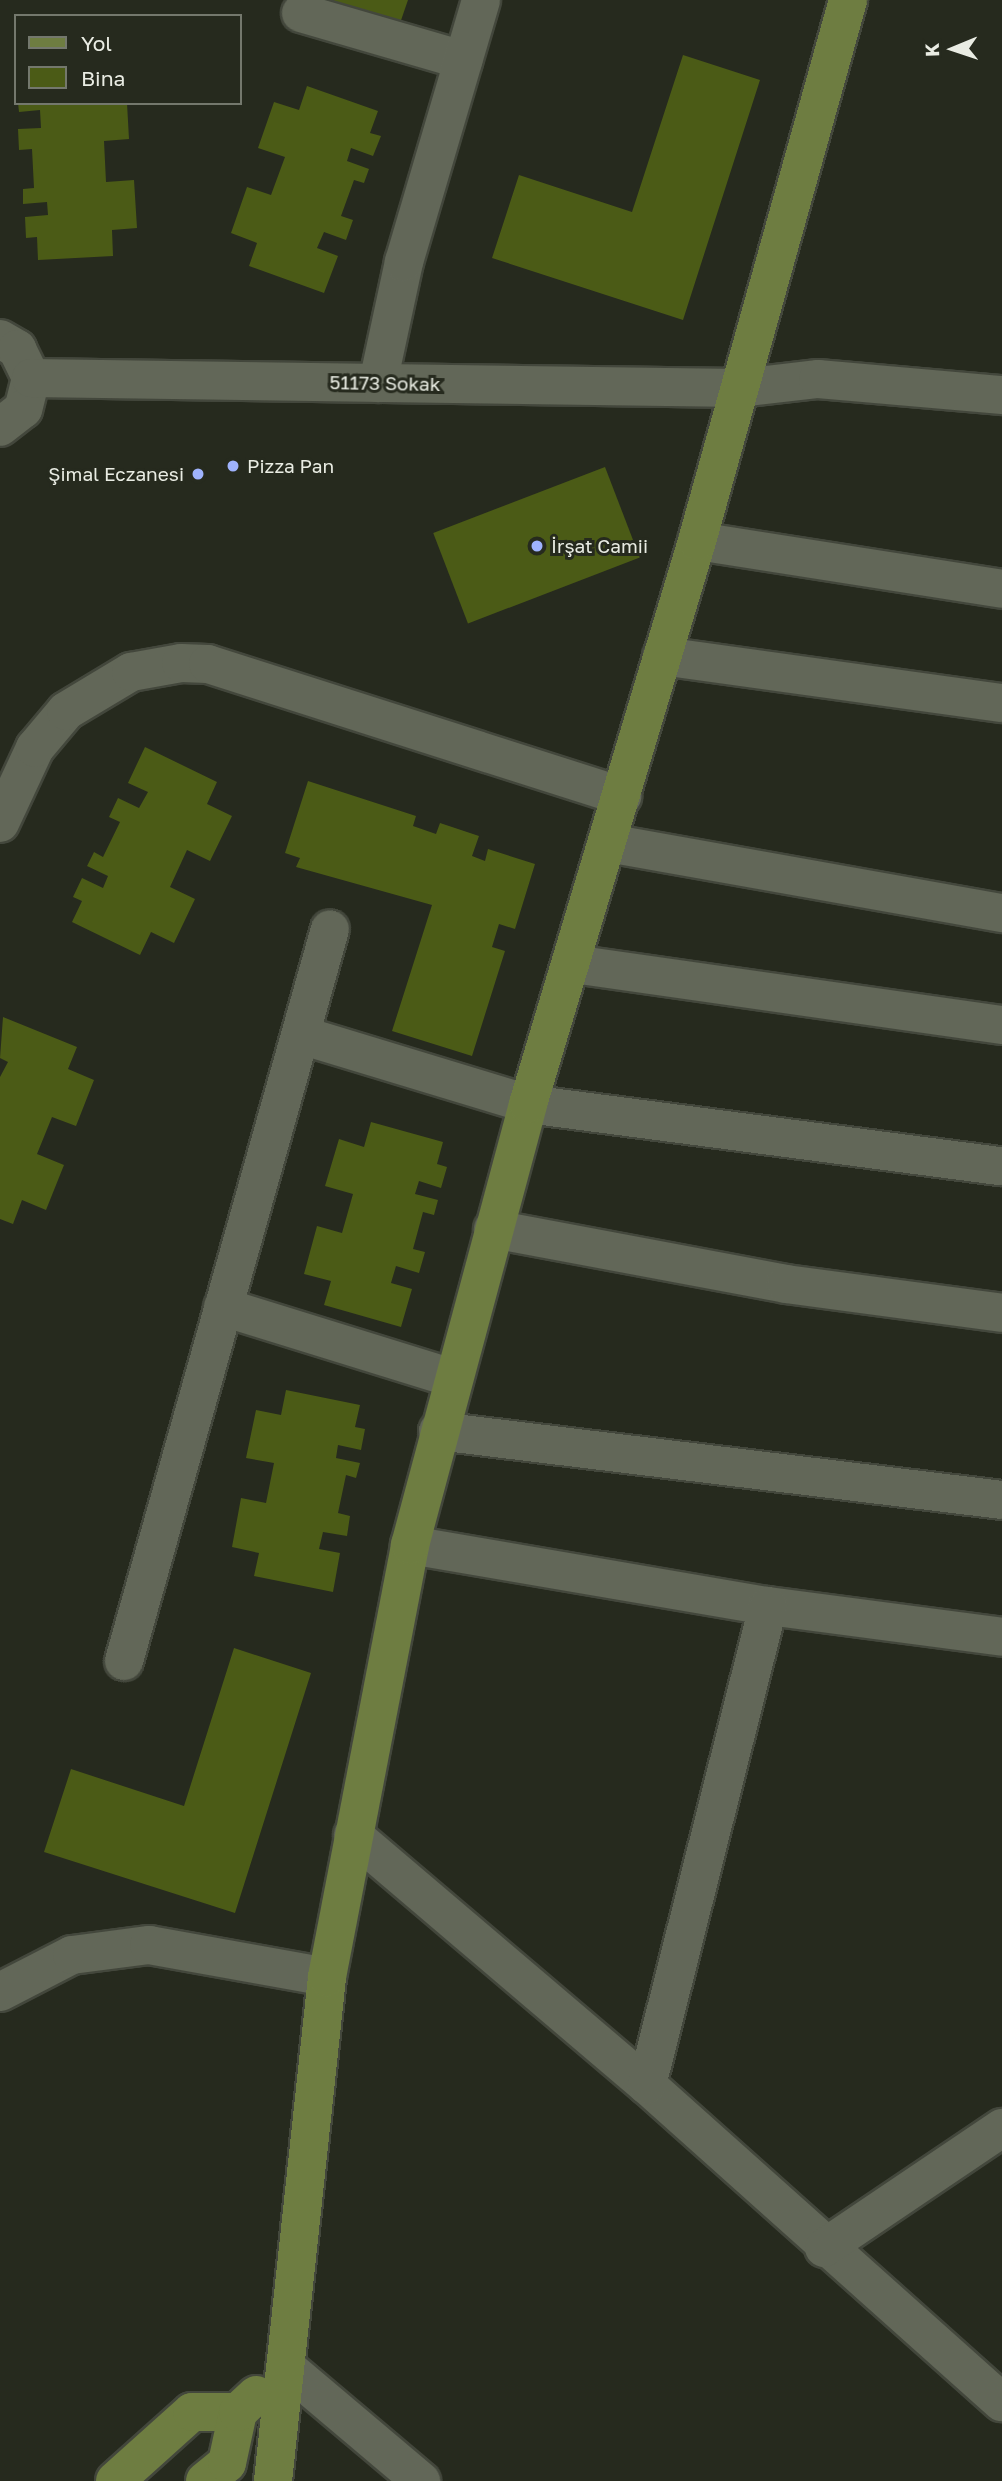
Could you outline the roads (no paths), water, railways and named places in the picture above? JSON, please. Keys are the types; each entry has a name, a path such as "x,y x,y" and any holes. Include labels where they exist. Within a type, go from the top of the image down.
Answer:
{"main road":[{"path":"273,2481 327,1977 352,1835 410,1545 452,1378 527,1104 573,964 697,541 848,0"},
{"path":"205,2481 227,2463 237,2412 286,2367"},
{"path":"115,2481 192,2412 237,2412"}],"street":[{"path":"378,383 404,262 481,0"},
{"path":"301,13 463,60"},
{"path":"0,339 16,349 31,378 23,409 0,427"},
{"name":"51173 Sokak","path":"31,378 740,388 818,379 1002,395"},
{"path":"697,541 1002,589"},
{"path":"662,656 1002,703"},
{"path":"0,823 35,748 66,711 131,672 181,663 208,664 622,796"},
{"path":"608,843 1002,913"},
{"path":"124,1661 330,929"},
{"path":"573,964 1002,1025"},
{"path":"301,1035 527,1104 1002,1166"},
{"path":"493,1229 786,1284 1002,1313"},
{"path":"223,1307 452,1378"},
{"path":"438,1431 1002,1500"},
{"path":"410,1545 768,1606 1002,1637"},
{"path":"647,2085 768,1606"},
{"path":"352,1835 647,2085 824,2248 987,2374 1002,2402"},
{"path":"0,1992 72,1955 149,1945 327,1977"},
{"path":"824,2248 1002,2128"},
{"path":"286,2367 421,2481"}],"place":[{"name":"Pizza Pan","path":"233,466"},
{"name":"Şimal Eczanesi","path":"198,474"},
{"name":"İrşat Camii","path":"537,546"}]}
